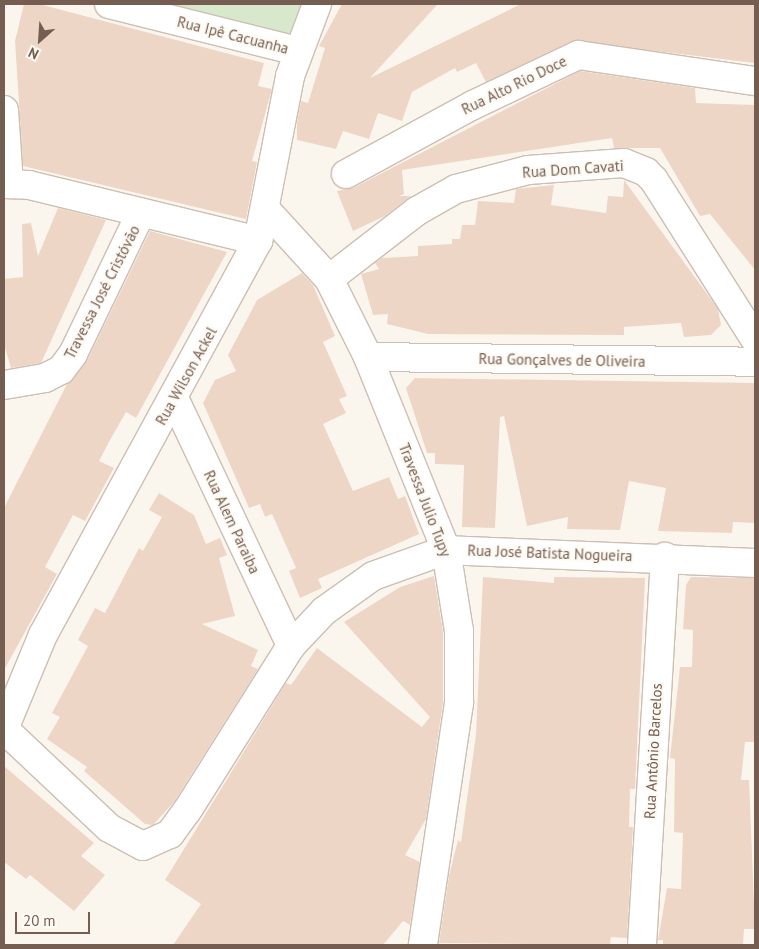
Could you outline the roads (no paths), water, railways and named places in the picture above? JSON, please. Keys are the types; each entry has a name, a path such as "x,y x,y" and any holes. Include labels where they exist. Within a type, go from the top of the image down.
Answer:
{"street":[{"name":"Rua Ipê Cacuanha","path":"109,4 298,51"},
{"name":"Rua Wilson Ackel","path":"4,729 43,634 174,398 258,241 267,211 298,51 317,4"},
{"name":"Rua Alto Rio Doce","path":"346,174 470,106 578,55 595,54 688,73 755,81"},
{"path":"4,110 6,184 258,241"},
{"name":"Rua Dom Cavati","path":"329,279 417,211 456,189 528,170 624,163 646,172 654,180 755,339"},
{"name":"Travessa Julio Tupy","path":"267,211 329,279 368,357 446,550 459,631 459,703 423,945"},
{"name":"Travessa José Cristóvão","path":"4,385 45,378 61,370 73,354 141,213"},
{"name":"Rua Gonçalves de Oliveira","path":"368,357 755,362"},
{"name":"Rua Alem Paraiba","path":"174,398 291,646"},
{"name":"Rua José Batista Nogueira","path":"4,729 123,839 143,846 170,834 291,646 324,611 373,576 446,550 664,557 755,563"},
{"name":"Rua Antônio Barcelos","path":"642,945 664,557"}]}
